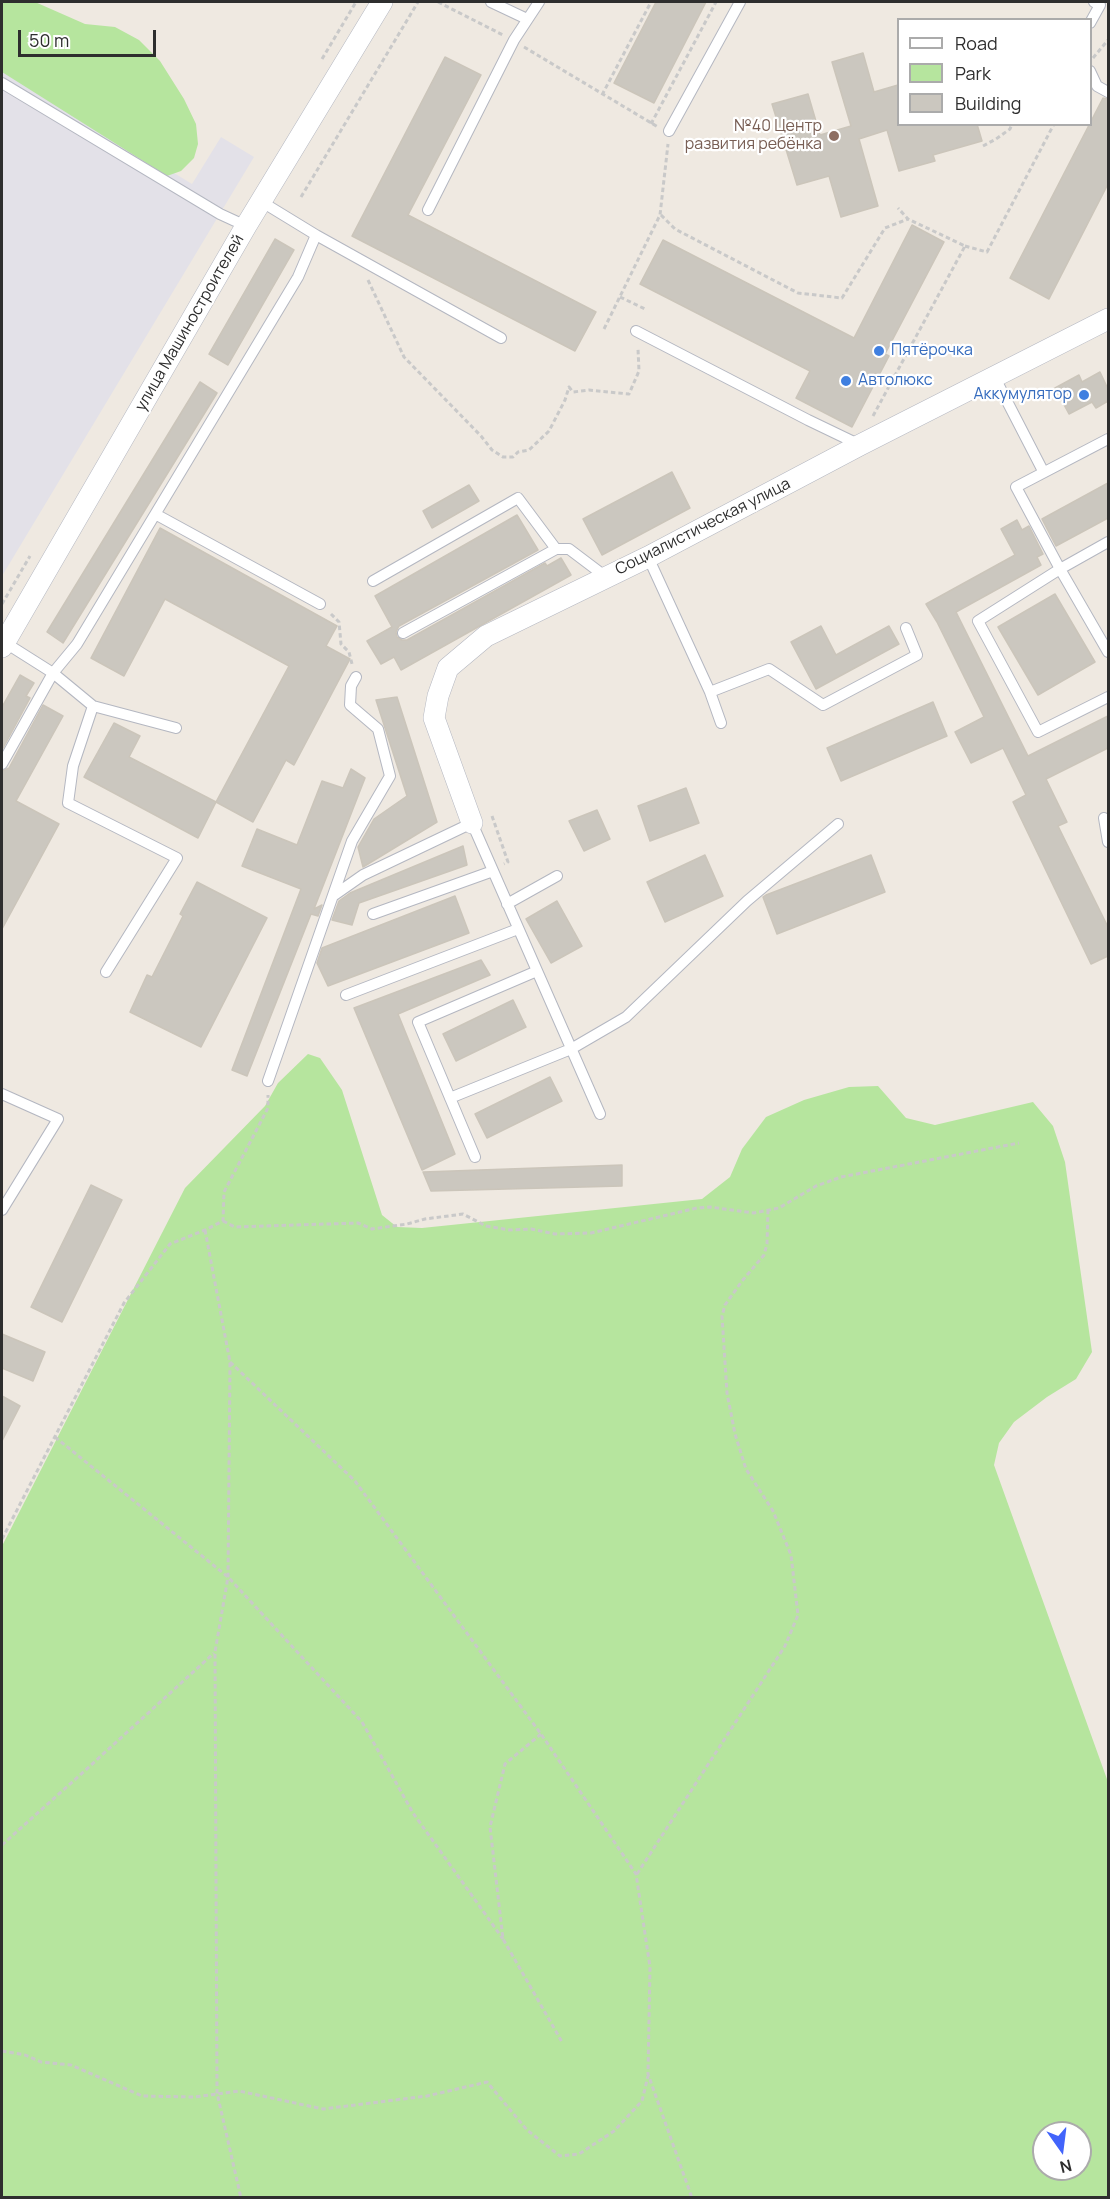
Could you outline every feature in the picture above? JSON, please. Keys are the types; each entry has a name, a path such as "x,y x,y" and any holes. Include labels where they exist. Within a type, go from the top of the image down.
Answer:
{"street":[{"name":"улица Машиностроителей","path":"3,645 246,226 382,2"},
{"name":"Социалистическая улица","path":"472,823 434,718 438,696 448,668 486,636 648,557 860,445 1108,319"}],"lane":[{"path":"491,2 527,20"},
{"path":"428,210 514,40 539,2"},
{"path":"669,131 740,2"},
{"path":"1092,19 1100,5 1094,2"},
{"path":"1092,75 1097,86 1108,92"},
{"path":"2,83 220,214 246,226"},
{"path":"262,202 358,260 501,338"},
{"path":"2,764 53,673 77,645 157,515 298,277 316,235"},
{"path":"641,333 860,445"},
{"path":"994,376 1043,471"},
{"path":"1108,439 1016,487 1108,652"},
{"path":"373,581 518,498 556,549"},
{"path":"157,515 321,604"},
{"path":"1108,542 1060,569 978,621 1038,732 1108,697"},
{"path":"404,633 556,549 569,549 606,577"},
{"path":"648,557 722,723"},
{"path":"710,692 769,669 823,705 917,655 906,628"},
{"path":"3,645 53,673 93,706 176,728"},
{"path":"268,1081 352,842 390,776 378,729 350,705 351,686 356,677"},
{"path":"93,706 73,766 69,803 177,858 106,972"},
{"path":"1104,818 1108,842"},
{"path":"333,896 363,875 472,823 600,1114"},
{"path":"450,1098 571,1048 626,1017 747,901 838,824"},
{"path":"373,914 493,872"},
{"path":"507,904 557,876"},
{"path":"346,995 518,929"},
{"path":"475,1157 418,1022 537,971"},
{"path":"2,1094 58,1119 2,1210"}],"path":[{"path":"301,197 418,2"},
{"path":"602,95 651,2"},
{"path":"651,124 716,2"},
{"path":"1092,60 1108,40"},
{"path":"566,73 651,124 669,131 660,215 604,329"},
{"path":"983,146 1003,134 1010,126"},
{"path":"898,208 908,219 965,246 987,252 1053,126"},
{"path":"660,215 675,229 798,293 842,298 885,228 908,219"},
{"path":"869,423 965,246"},
{"path":"358,260 404,357 492,450 503,457 513,457 518,452 529,450 549,431 569,387 573,392 589,390 629,394 639,371 638,344 641,333"},
{"path":"620,297 647,310"},
{"path":"321,604 339,622 341,645 348,652 356,677"},
{"path":"492,816 508,862 493,872"},
{"path":"223,1221 224,1192 268,1108 268,1081"},
{"path":"223,1221 235,1227 358,1223 372,1229 464,1214 486,1226 510,1230 531,1228 555,1234 591,1233 697,1208 710,1207 754,1213 779,1208 816,1186 841,1177 1019,1143"},
{"path":"636,1874 785,1646 798,1615 790,1555 773,1511 747,1469 735,1434 727,1393 722,1316 725,1305 764,1255 768,1210"},
{"path":"2,1539 124,1303 170,1244 223,1221"},
{"path":"205,1230 230,1362 228,1577 215,1652 217,2093 241,2198"},
{"path":"2,2051 25,2055 41,2062 71,2065 142,2096 195,2097 239,2091 323,2109 427,2096 487,2082 527,2130 560,2156 579,2154 614,2132 642,2101 648,2074 650,1968 636,1874 541,1734 355,1481 230,1362"},
{"path":"55,1437 228,1577 362,1722 413,1814 503,1939 562,2042"},
{"path":"2,1845 215,1652"},
{"path":"503,1939 490,1827 505,1764 541,1734"},
{"path":"648,2074 692,2198"}],"shaded area":[{"path":"2,67 192,184 221,137 254,157 2,576"}],"green space":[{"path":"2,2 35,2 85,24 115,27 139,40 160,61 184,99 196,124 198,144 194,158 181,171 167,176 2,72"},
{"path":"308,1054 320,1058 342,1090 382,1215 397,1227 422,1228 702,1199 730,1177 742,1149 766,1117 804,1100 849,1087 878,1086 906,1118 935,1125 1033,1102 1053,1126 1065,1162 1092,1352 1076,1379 1014,1422 999,1443 994,1465 1108,1782 1108,2197 2,2197 2,1546 185,1188 265,1106 278,1083"}],"building":[{"path":"656,2 706,2 654,103 614,83"},
{"name":"№40 Центр развития ребёнка","path":"863,53 874,92 897,85 897,126 978,126 982,141 933,155 935,161 899,171 887,130 859,139 878,206 841,217 829,176 797,185 772,104 808,94 820,135 851,126 832,62"},
{"path":"445,57 481,75 408,215 596,312 575,351 352,236"},
{"path":"1103,98 1108,99 1108,184 1049,299 1010,278 1089,126 1092,126 1092,119"},
{"path":"912,225 944,242 885,354 889,356 852,427 796,398 810,371 640,284 663,240 854,338"},
{"path":"275,239 294,250 228,365 209,354"},
{"name":"Аккумулятор","path":"1100,372 1108,389 1108,401 1096,408 1092,402 1069,414 1055,388 1079,375 1082,382"},
{"path":"200,382 217,393 63,643 47,632"},
{"path":"672,472 690,508 602,555 583,519"},
{"path":"1108,483 1108,518 1056,546 1042,519"},
{"path":"469,485 479,501 432,528 423,511"},
{"path":"517,515 538,550 399,626 396,632 397,637 407,640 545,563 547,566 561,558 571,575 401,670 394,657 381,664 367,641 392,627 375,596"},
{"path":"1017,520 1022,530 1029,526 1043,554 1037,557 1041,565 956,612 1028,756 1108,716 1108,748 1046,779 1067,822 1058,826 1108,927 1108,956 1091,964 1013,802 1026,795 1003,748 971,763 955,732 984,717 926,604 1015,555 1001,529"},
{"path":"160,528 337,626 326,646 350,659 294,765 286,760 253,822 216,802 289,666 165,599 124,676 91,658"},
{"path":"1055,594 1095,662 1038,695 998,627"},
{"path":"821,626 836,655 889,626 899,644 816,689 791,642"},
{"path":"20,675 34,683 26,696 30,698 2,750 2,707"},
{"path":"397,697 437,822 363,867 358,847 374,819 407,796 376,700"},
{"path":"933,702 947,736 841,781 827,748"},
{"path":"43,705 63,716 16,801 59,824 2,929 2,771 9,768"},
{"path":"114,723 140,736 129,757 216,802 198,838 84,777"},
{"path":"351,769 365,778 314,909 322,905 318,916 311,914 247,1076 232,1070 301,889 242,866 257,829 297,845 322,781 343,788"},
{"path":"686,788 699,823 650,841 638,806"},
{"path":"597,810 610,839 584,851 569,821"},
{"path":"463,846 467,865 359,903 352,925 332,920 339,901 350,893"},
{"path":"705,855 723,896 665,922 647,882"},
{"path":"871,855 885,892 777,934 763,897"},
{"path":"197,882 267,918 201,1047 130,1012 147,975 152,977 183,916 180,914"},
{"path":"455,896 469,933 328,986 317,963 322,948"},
{"path":"557,901 582,946 551,963 526,919"},
{"path":"481,960 490,975 398,1014 455,1154 422,1170 354,1008"},
{"path":"513,1000 526,1027 456,1061 443,1034"},
{"path":"550,1077 562,1101 487,1138 475,1114"},
{"path":"622,1165 622,1186 431,1191 423,1172"},
{"path":"91,1185 122,1200 62,1322 31,1307"},
{"path":"2,1334 45,1352 33,1381 2,1368"},
{"path":"2,1396 20,1406 2,1441"}],"place":[{"name":"№40 Центр развития ребёнка","path":"834,136"},
{"name":"Пятёрочка","path":"879,351"},
{"name":"Автолюкс","path":"846,381"},
{"name":"Аккумулятор","path":"1084,395"}]}
